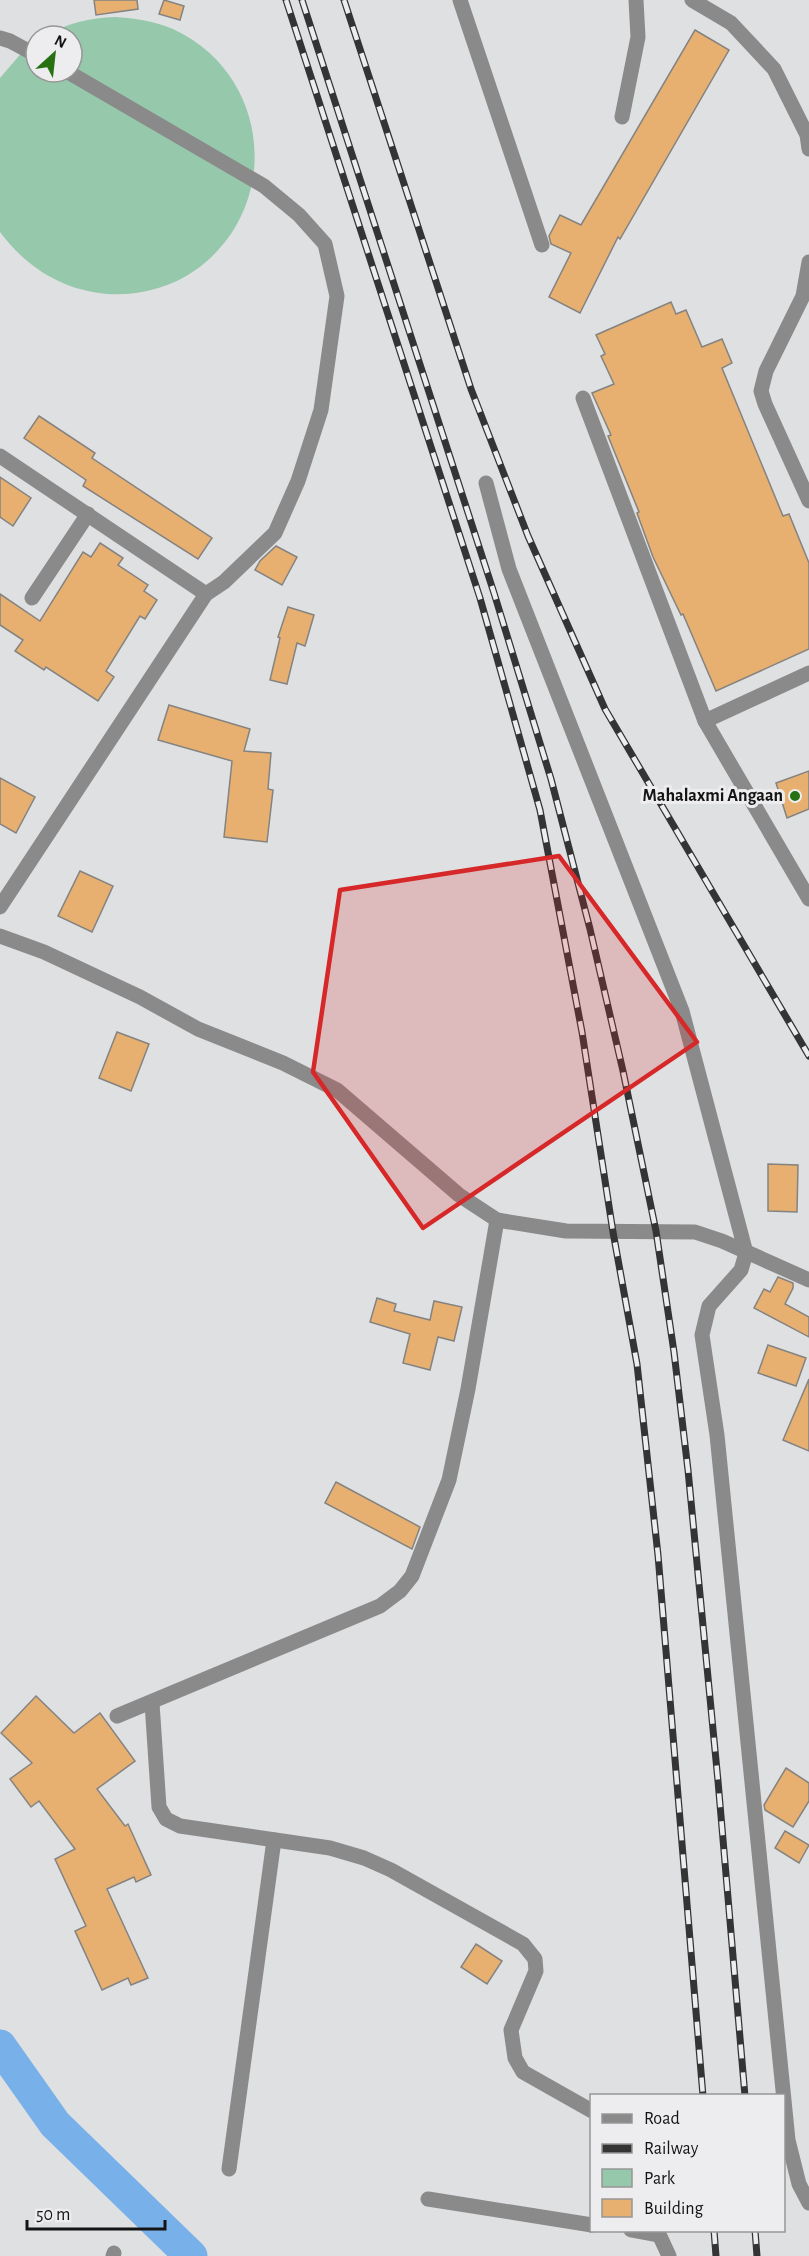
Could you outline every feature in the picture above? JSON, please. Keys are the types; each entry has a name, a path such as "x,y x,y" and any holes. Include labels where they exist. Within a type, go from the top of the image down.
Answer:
{"street":[{"path":"460,0 542,246"},
{"path":"622,117 638,38 636,0"},
{"path":"692,0 731,23 774,69 807,135 809,149"},
{"path":"0,38 24,49"},
{"path":"0,907 206,594 224,582 275,533 298,482 321,410 337,296 325,244 299,215 264,186 84,81"},
{"path":"809,262 803,296 766,371 761,391 809,501"},
{"path":"583,398 705,721 804,880 809,899"},
{"path":"0,456 206,594"},
{"path":"486,483 509,569 682,1011 746,1253 741,1270 710,1306 702,1335 717,1435 783,2094"},
{"path":"32,597 88,514"},
{"path":"705,721 809,673"},
{"path":"0,936 44,952 140,997 198,1029 284,1063 337,1090 459,1195 497,1220 566,1231 694,1232 722,1241 809,1280"},
{"path":"117,1716 380,1606 400,1591 412,1576 449,1480 468,1389 497,1220"},
{"path":"152,1702 159,1807 166,1819 180,1826 330,1848 364,1858 391,1870 523,1944 535,1959 536,1971 511,2030 515,2058 523,2072 590,2110"},
{"path":"229,2169 274,1840"},
{"path":"785,2110 788,2140 799,2184 809,2203"},
{"path":"428,2199 590,2224"},
{"path":"658,2233 669,2256"}],"highlighted area":[{"path":"559,856 697,1042 423,1228 313,1072 340,890"}],"green space":[{"path":"130,18 166,26 206,50 230,77 246,108 254,142 253,177 243,211 225,242 187,276 165,286 130,294 91,292 60,282 46,275 21,256 0,232 0,78 24,50 24,84 84,84 84,24 73,24 97,19"}],"building":[{"path":"94,0 137,0 138,9 96,15"},
{"path":"164,0 184,6 180,20 159,14"},
{"path":"695,30 729,50 620,239 618,237 580,313 549,297 571,253 551,244 549,236 560,215 581,225"},
{"path":"671,302 676,314 686,310 702,347 722,339 732,363 722,368 783,516 789,514 809,563 809,649 716,691 683,614 681,615 653,557 637,513 639,512 608,436 611,435 592,393 614,384 601,356 605,354 596,335"},
{"path":"39,416 95,453 92,458 212,538 198,559 83,486 86,480 24,438"},
{"path":"0,477 31,498 13,526 0,517"},
{"path":"100,543 123,558 118,565 148,585 144,591 157,600 145,619 140,616 106,671 114,677 98,701 46,667 44,670 15,651 23,640 0,625 0,594 40,621 83,552 91,557"},
{"path":"276,546 297,557 282,585 255,570 260,561"},
{"path":"288,607 314,615 305,646 297,643 287,684 270,680 280,638 278,637"},
{"path":"169,705 250,729 244,751 271,753 268,789 273,790 267,842 224,837 232,761 158,740"},
{"name":"Mahalaxmi Angaan","path":"809,771 809,809 787,818 776,783"},
{"path":"0,778 35,797 16,833 0,824"},
{"path":"80,871 113,886 92,932 58,916"},
{"path":"117,1032 149,1044 131,1091 99,1078"},
{"path":"768,1164 798,1165 797,1212 768,1211"},
{"path":"778,1277 793,1283 785,1304 809,1317 809,1337 754,1308 764,1289 770,1292"},
{"path":"377,1298 396,1304 394,1311 430,1320 434,1301 462,1307 454,1341 438,1337 430,1370 403,1363 410,1334 370,1322"},
{"path":"768,1345 806,1358 796,1386 758,1373"},
{"path":"809,1379 809,1451 783,1440"},
{"path":"336,1482 420,1527 412,1549 325,1503"},
{"path":"36,1696 74,1733 100,1713 135,1761 97,1789 125,1826 128,1824 151,1875 136,1882 134,1877 107,1889 148,1978 131,1985 128,1978 102,1990 75,1931 86,1926 55,1859 75,1849 39,1801 31,1807 10,1779 32,1763 1,1733"},
{"path":"786,1768 809,1783 809,1801 793,1827 765,1810 764,1805"},
{"path":"785,1831 809,1845 799,1863 775,1848"},
{"path":"476,1944 502,1961 487,1984 461,1967"}],"waterway":[{"path":"0,2046 55,2124 191,2256"}],"railway":[{"path":"286,0 480,598 540,810 582,1032 613,1232 637,1364 658,1555 703,2094"},
{"path":"302,0 494,593 551,779 590,929 623,1071 656,1231 674,1352 688,1470 718,1781 745,2094"},
{"path":"344,0 471,389 528,536 605,709 809,1056"},
{"path":"714,2232 716,2256"},
{"path":"755,2232 757,2256"}],"place":[{"name":"Mahalaxmi Angaan","path":"795,796"}]}
